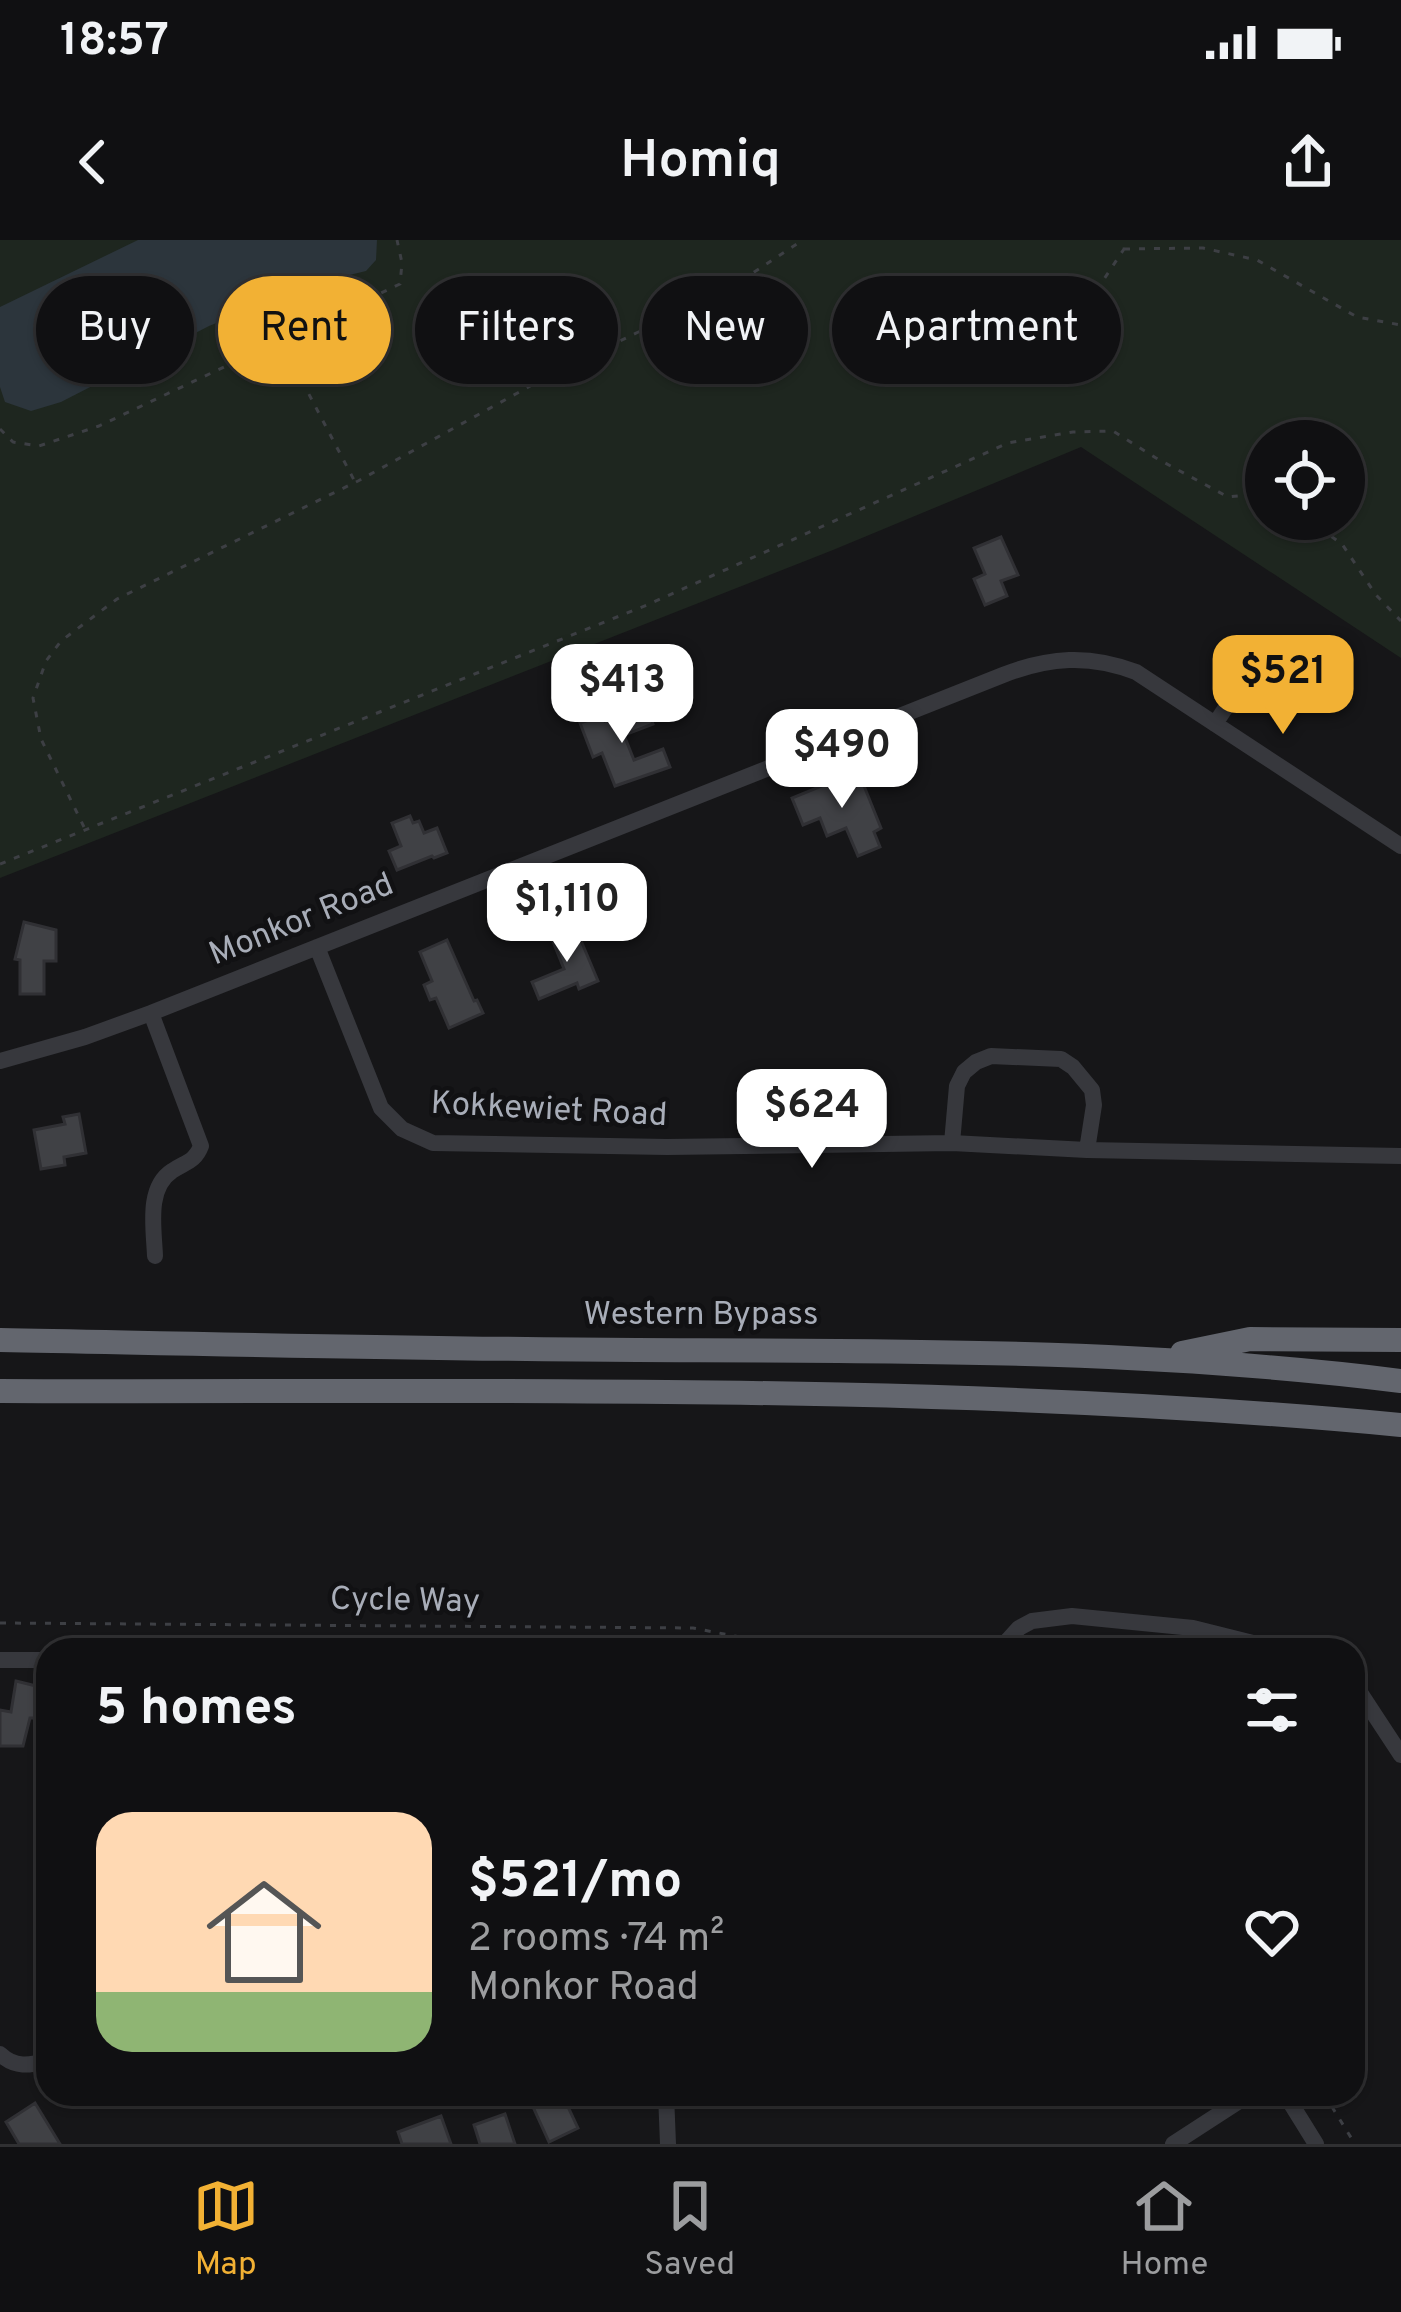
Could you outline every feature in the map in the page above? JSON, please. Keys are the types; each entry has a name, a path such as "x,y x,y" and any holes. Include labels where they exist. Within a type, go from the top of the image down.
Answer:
{"highway":[{"path":"1162,1358 1250,1339 1401,1340"},
{"name":"Western Bypass","path":"0,1340 886,1350 1162,1358 1401,1381"},
{"path":"0,1391 926,1395 1293,1415 1401,1426"}],"street":[{"name":"Monkor Road","path":"0,1060 85,1037 151,1012 1030,664 1070,658 1112,663 1136,672 1401,846"},
{"path":"1215,724 1230,701 1268,675 1282,658"},
{"name":"Kokkewiet Road","path":"317,947 382,1108 402,1129 433,1143 667,1147 952,1143 1401,1156"},
{"path":"151,1012 201,1146 196,1156 166,1174 157,1189 154,1256"},
{"path":"952,1143 957,1086 976,1062 991,1056 1061,1059 1073,1066 1091,1090 1094,1106 1087,1150"},
{"path":"1010,1638 1032,1621 1072,1616 1192,1628 1232,1638"},
{"path":"0,1660 36,1660"},
{"path":"1365,1700 1401,1755"},
{"path":"0,2054 11,2063 36,2061"},
{"path":"666,2106 668,2144"},
{"path":"1173,2144 1232,2106"},
{"path":"1292,2106 1316,2144"}],"path":[{"path":"391,288 400,284 397,240"},
{"path":"85,830 40,739 34,698 46,661 61,641 117,599 733,286 802,240"},
{"path":"1105,276 1126,240"},
{"path":"1124,249 1203,248 1258,260 1357,317 1401,325"},
{"path":"0,429 14,442 39,446 99,426 218,370"},
{"path":"304,384 355,482"},
{"path":"0,864 647,605 1008,442 1114,431 1228,497 1245,495"},
{"path":"1336,540 1401,621"},
{"name":"Cycle Way","path":"0,1623 694,1628 745,1638"},
{"path":"1331,2106 1355,2144"}],"shaded area":[{"path":"0,240 1401,240 1401,658 1081,447 833,550 0,878"},
{"path":"138,240 377,240 376,260 366,271 345,276 218,276 218,322 194,334 194,276 64,276"},
{"path":"36,290 36,384 96,384 31,411 5,402 0,387 0,307"}],"building":[{"path":"1001,537 1018,575 1001,581 1007,596 985,605 974,579 985,574 974,548"},
{"path":"639,708 641,713 648,710 653,724 624,735 634,760 663,749 670,767 615,786 602,753 593,757 580,723 603,715 605,721"},
{"path":"858,771 881,828 874,832 880,847 858,856 846,828 827,836 820,818 803,825 792,798"},
{"path":"410,816 413,823 419,821 424,833 437,828 447,853 397,870 389,851 401,846 392,823"},
{"path":"24,922 56,930 56,961 44,961 44,994 20,994 20,960 15,959"},
{"path":"574,924 598,981 579,989 577,983 539,999 532,982 564,969 550,934"},
{"path":"447,940 483,1013 449,1028 436,998 430,1000 424,985 432,981 420,952"},
{"path":"79,1114 86,1153 64,1157 65,1165 41,1169 34,1130 65,1124 63,1117"},
{"path":"16,1681 36,1686 36,1718 30,1718 23,1746 0,1746 0,1710 11,1712"},
{"path":"35,2103 60,2144 19,2144 6,2122"},
{"path":"533,2106 568,2106 578,2128 549,2142"},
{"path":"505,2114 515,2144 480,2144 474,2125"},
{"path":"441,2116 451,2144 402,2144 398,2132"}]}
